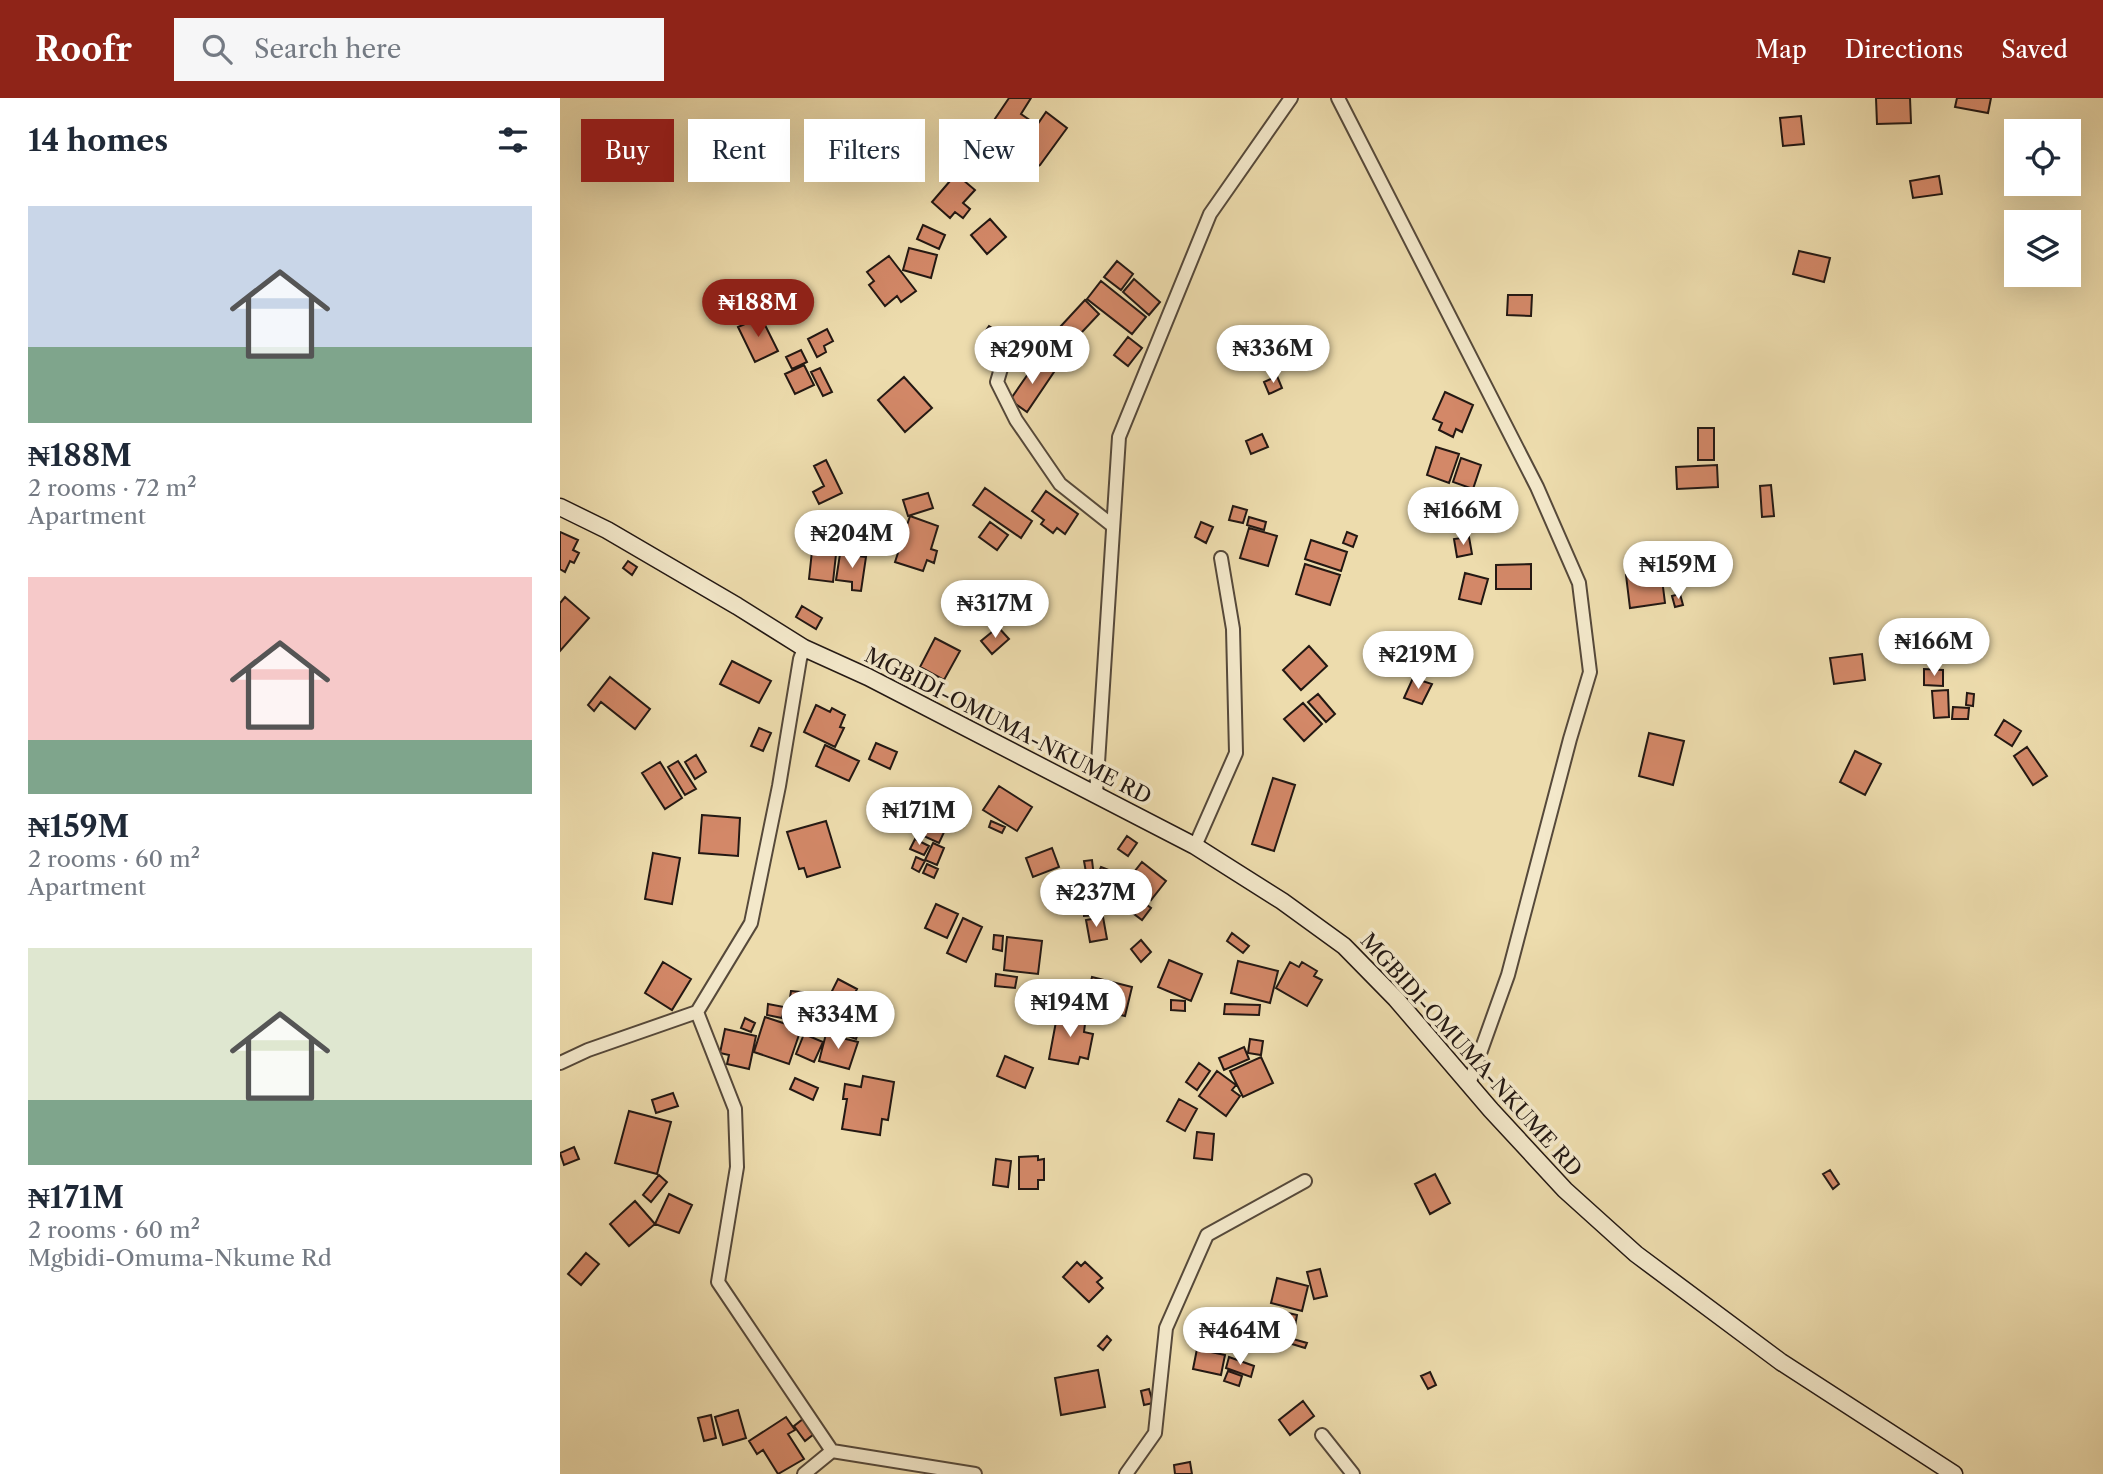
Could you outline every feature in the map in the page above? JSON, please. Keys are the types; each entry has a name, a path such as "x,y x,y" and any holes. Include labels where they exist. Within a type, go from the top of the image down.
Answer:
{"street":[{"path":"1096,794 1119,437 1210,214 1291,98"},
{"path":"1338,98 1538,488 1578,583 1589,659 1590,671 1508,975 1469,1084"},
{"path":"1010,338 998,382 1016,420 1060,484 1113,526"},
{"name":"MGBIDI-OMUMA-NKUME RD","path":"560,507 607,530 804,648 881,684 1195,846 1282,901 1345,946 1396,999 1565,1190 1636,1254 1781,1362 1955,1474"},
{"path":"1195,846 1236,753 1233,629 1220,558"},
{"path":"560,1063 588,1050 697,1012 751,923 804,648"},
{"path":"697,1012 735,1110 737,1167 718,1282 832,1451 975,1474"},
{"path":"1126,1474 1155,1433 1166,1328 1208,1235 1306,1181"},
{"path":"1322,1435 1353,1474"},
{"path":"804,1474 832,1451"}],"building":[{"path":"1009,98 1031,98 1021,114 1028,119 995,119"},
{"path":"1876,98 1910,98 1911,123 1877,124"},
{"path":"1957,98 1991,98 1988,113 1955,107"},
{"path":"1046,112 1067,128 1040,165 1039,122"},
{"path":"1801,116 1804,144 1783,146 1780,118"},
{"path":"1939,176 1942,194 1913,198 1910,181"},
{"path":"949,182 966,182 975,190 963,203 970,209 963,218 955,212 950,218 932,202"},
{"path":"990,219 1006,237 987,254 971,235"},
{"path":"923,225 945,235 939,249 917,239"},
{"path":"909,248 937,255 931,278 903,270"},
{"path":"1799,251 1830,258 1824,282 1793,274"},
{"path":"889,256 916,291 901,302 897,296 885,306 869,285 874,281 867,272"},
{"path":"1117,261 1133,274 1121,290 1104,277"},
{"path":"1134,279 1160,302 1149,315 1123,292"},
{"path":"1101,281 1146,317 1132,334 1087,299"},
{"path":"1508,295 1532,295 1531,316 1507,315"},
{"path":"1085,300 1099,314 1050,366 1036,353"},
{"path":"761,317 778,351 755,362 738,327"},
{"path":"989,326 1003,335 991,353 977,343"},
{"path":"827,329 833,341 824,346 826,352 817,357 808,339"},
{"path":"1128,337 1142,348 1128,366 1114,355"},
{"path":"801,350 807,362 792,369 786,357"},
{"path":"1037,361 1054,372 1027,412 1010,400"},
{"path":"804,365 814,385 795,394 785,374"},
{"path":"820,368 832,392 823,396 811,372"},
{"path":"1277,376 1282,388 1269,394 1264,382"},
{"path":"904,377 932,408 905,432 878,400"},
{"path":"1445,392 1473,405 1462,432 1456,429 1453,437 1439,430 1442,423 1433,419"},
{"path":"1698,428 1714,428 1714,460 1698,460"},
{"path":"1262,434 1268,447 1251,454 1246,441"},
{"path":"1436,447 1459,454 1449,483 1427,475"},
{"path":"1461,458 1481,465 1473,489 1453,482"},
{"path":"826,460 842,493 819,504 813,492 824,486 814,466"},
{"path":"1717,465 1718,487 1677,489 1676,467"},
{"path":"1771,485 1774,516 1762,517 1760,486"},
{"path":"985,488 1032,521 1021,538 973,505"},
{"path":"1046,491 1078,514 1065,534 1057,528 1053,533 1041,524 1044,520 1032,511"},
{"path":"928,493 933,508 908,516 903,500"},
{"path":"1233,506 1247,510 1243,523 1229,520"},
{"path":"910,516 938,526 931,549 937,551 934,563 927,560 923,571 895,562"},
{"path":"1249,517 1266,522 1264,530 1247,525"},
{"path":"990,522 1008,535 997,550 979,537"},
{"path":"1201,522 1213,527 1206,543 1195,537"},
{"path":"1249,528 1277,536 1268,566 1240,558"},
{"path":"560,532 578,540 573,550 579,553 574,563 570,561 565,572 560,569"},
{"path":"818,532 846,535 845,545 817,542"},
{"path":"1347,532 1357,536 1353,547 1343,543"},
{"path":"1469,537 1472,554 1457,557 1454,539"},
{"path":"1311,540 1347,552 1341,571 1305,559"},
{"path":"812,551 836,554 833,582 809,579"},
{"path":"840,554 866,557 861,591 852,590 852,582 836,580"},
{"path":"628,561 637,567 632,575 623,568"},
{"path":"1305,564 1340,575 1330,605 1296,594"},
{"path":"1531,564 1531,589 1496,589 1496,565"},
{"path":"1661,571 1665,603 1630,608 1626,575"},
{"path":"1465,573 1488,579 1481,604 1459,599"},
{"path":"1680,594 1683,605 1675,607 1672,596"},
{"path":"565,597 589,618 560,651 560,603"},
{"path":"802,606 822,618 816,629 796,617"},
{"path":"998,627 1009,639 992,654 981,641"},
{"path":"935,638 960,651 944,680 920,667"},
{"path":"1309,646 1327,666 1301,690 1283,670"},
{"path":"1862,654 1865,680 1834,684 1830,658"},
{"path":"732,661 771,681 759,703 720,684"},
{"path":"1924,669 1943,670 1943,686 1924,685"},
{"path":"610,677 650,709 635,729 601,702 594,711 588,705"},
{"path":"1413,678 1432,684 1422,704 1404,698"},
{"path":"1948,690 1949,717 1934,718 1932,691"},
{"path":"1967,693 1974,694 1973,706 1966,705"},
{"path":"1318,694 1335,714 1326,722 1308,702"},
{"path":"1303,703 1322,724 1304,741 1284,719"},
{"path":"816,705 830,712 832,708 845,715 840,727 844,728 835,747 804,732"},
{"path":"1953,707 1969,708 1968,719 1952,719"},
{"path":"2004,720 2021,731 2012,746 1995,735"},
{"path":"759,728 771,733 763,751 751,746"},
{"path":"1649,733 1684,741 1673,785 1639,776"},
{"path":"876,743 897,752 890,769 869,759"},
{"path":"825,745 859,761 849,781 816,766"},
{"path":"2027,747 2047,776 2033,785 2014,756"},
{"path":"1855,751 1881,764 1865,795 1840,782"},
{"path":"696,755 706,772 695,779 685,762"},
{"path":"678,761 696,789 685,795 668,767"},
{"path":"660,762 682,798 665,809 642,773"},
{"path":"1273,778 1295,785 1274,851 1252,844"},
{"path":"999,786 1032,807 1017,831 983,810"},
{"path":"702,815 740,818 738,856 699,853"},
{"path":"923,820 945,830 939,843 917,833"},
{"path":"826,821 840,867 807,877 804,868 799,869 787,832"},
{"path":"991,821 1005,827 1002,833 989,827"},
{"path":"1127,836 1137,843 1128,856 1118,849"},
{"path":"915,839 929,846 924,855 910,849"},
{"path":"933,843 944,848 937,865 925,860"},
{"path":"1052,848 1059,867 1033,877 1026,858"},
{"path":"653,853 680,858 672,904 645,899"},
{"path":"916,857 925,861 919,872 912,868"},
{"path":"1092,860 1094,877 1087,878 1084,861"},
{"path":"1142,862 1166,881 1151,900 1127,881"},
{"path":"927,864 938,869 934,878 923,873"},
{"path":"1101,867 1119,874 1106,907 1088,899"},
{"path":"1131,893 1151,908 1142,920 1122,905"},
{"path":"936,904 958,914 947,938 925,928"},
{"path":"1097,905 1098,915 1084,916 1084,906"},
{"path":"1103,917 1107,939 1090,942 1086,920"},
{"path":"963,918 982,927 966,962 947,953"},
{"path":"1232,933 1249,946 1243,953 1227,941"},
{"path":"994,935 1003,936 1002,951 993,949"},
{"path":"1007,937 1042,941 1038,974 1004,970"},
{"path":"1141,940 1151,952 1141,962 1131,949"},
{"path":"1169,960 1202,974 1191,1001 1158,987"},
{"path":"1238,961 1278,971 1270,1003 1231,993"},
{"path":"663,962 691,979 672,1010 645,993"},
{"path":"1290,962 1299,967 1302,962 1317,971 1314,976 1322,980 1307,1006 1276,988"},
{"path":"996,974 1017,977 1015,988 995,986"},
{"path":"1092,977 1132,987 1125,1016 1085,1007"},
{"path":"838,979 857,989 845,1013 826,1003"},
{"path":"791,991 821,994 820,1007 789,1004"},
{"path":"1171,1000 1185,1001 1185,1011 1171,1010"},
{"path":"768,1004 784,1007 782,1018 767,1015"},
{"path":"1225,1004 1260,1005 1259,1015 1224,1014"},
{"path":"785,1008 818,1012 817,1023 784,1019"},
{"path":"1058,1011 1086,1016 1084,1032 1093,1034 1088,1059 1080,1057 1078,1064 1049,1059"},
{"path":"765,1017 801,1029 789,1064 754,1052"},
{"path":"745,1018 755,1023 751,1032 741,1028"},
{"path":"830,1018 860,1028 856,1039 826,1028"},
{"path":"725,1029 756,1036 749,1069 727,1064 729,1055 720,1053"},
{"path":"804,1034 823,1042 814,1062 796,1054"},
{"path":"826,1034 858,1042 849,1069 819,1061"},
{"path":"1250,1039 1263,1041 1261,1055 1248,1053"},
{"path":"1244,1047 1249,1059 1224,1070 1219,1058"},
{"path":"1005,1056 1033,1068 1025,1088 997,1076"},
{"path":"1261,1057 1273,1083 1243,1097 1230,1071"},
{"path":"1199,1063 1210,1071 1197,1090 1186,1082"},
{"path":"1217,1071 1236,1085 1232,1090 1240,1096 1226,1116 1199,1096"},
{"path":"863,1076 894,1082 888,1120 882,1119 880,1135 842,1129 847,1099 843,1099 845,1084 861,1087"},
{"path":"795,1078 818,1088 813,1100 790,1089"},
{"path":"673,1093 678,1106 656,1113 652,1100"},
{"path":"1179,1099 1197,1109 1185,1131 1167,1121"},
{"path":"629,1111 671,1122 657,1174 615,1163"},
{"path":"1197,1132 1214,1134 1212,1160 1194,1158"},
{"path":"574,1147 579,1159 564,1165 560,1153"},
{"path":"1038,1156 1038,1160 1044,1159 1044,1180 1038,1180 1038,1189 1019,1189 1019,1157"},
{"path":"996,1159 1011,1161 1008,1187 993,1185"},
{"path":"1830,1170 1839,1184 1833,1189 1823,1174"},
{"path":"1435,1174 1450,1203 1430,1214 1415,1184"},
{"path":"659,1175 667,1182 651,1202 643,1195"},
{"path":"669,1194 692,1205 679,1233 655,1224"},
{"path":"635,1201 655,1224 629,1246 610,1224"},
{"path":"586,1253 599,1264 581,1285 568,1274"},
{"path":"1077,1262 1081,1266 1085,1262 1102,1278 1097,1282 1103,1288 1089,1302 1063,1277"},
{"path":"1320,1269 1327,1296 1314,1299 1307,1272"},
{"path":"1277,1278 1308,1286 1302,1311 1271,1303"},
{"path":"1271,1309 1297,1315 1293,1337 1266,1332"},
{"path":"1107,1336 1111,1340 1103,1350 1098,1346"},
{"path":"1293,1339 1307,1343 1305,1348 1292,1344"},
{"path":"1197,1349 1225,1355 1221,1375 1193,1369"},
{"path":"1229,1357 1254,1366 1251,1377 1226,1368"},
{"path":"1098,1370 1105,1407 1061,1415 1055,1378"},
{"path":"1228,1371 1242,1376 1239,1386 1224,1381"},
{"path":"1430,1372 1436,1385 1428,1389 1421,1376"},
{"path":"1149,1389 1153,1403 1144,1405 1141,1391"},
{"path":"1303,1401 1314,1416 1290,1435 1279,1420"},
{"path":"738,1410 746,1438 723,1445 715,1417"},
{"path":"711,1415 716,1438 704,1441 698,1418"},
{"path":"786,1417 795,1430 788,1434 804,1459 778,1474 763,1450 757,1454 749,1441"},
{"path":"803,1419 814,1434 805,1441 794,1426"},
{"path":"1190,1462 1192,1474 1175,1474 1174,1465"}]}
